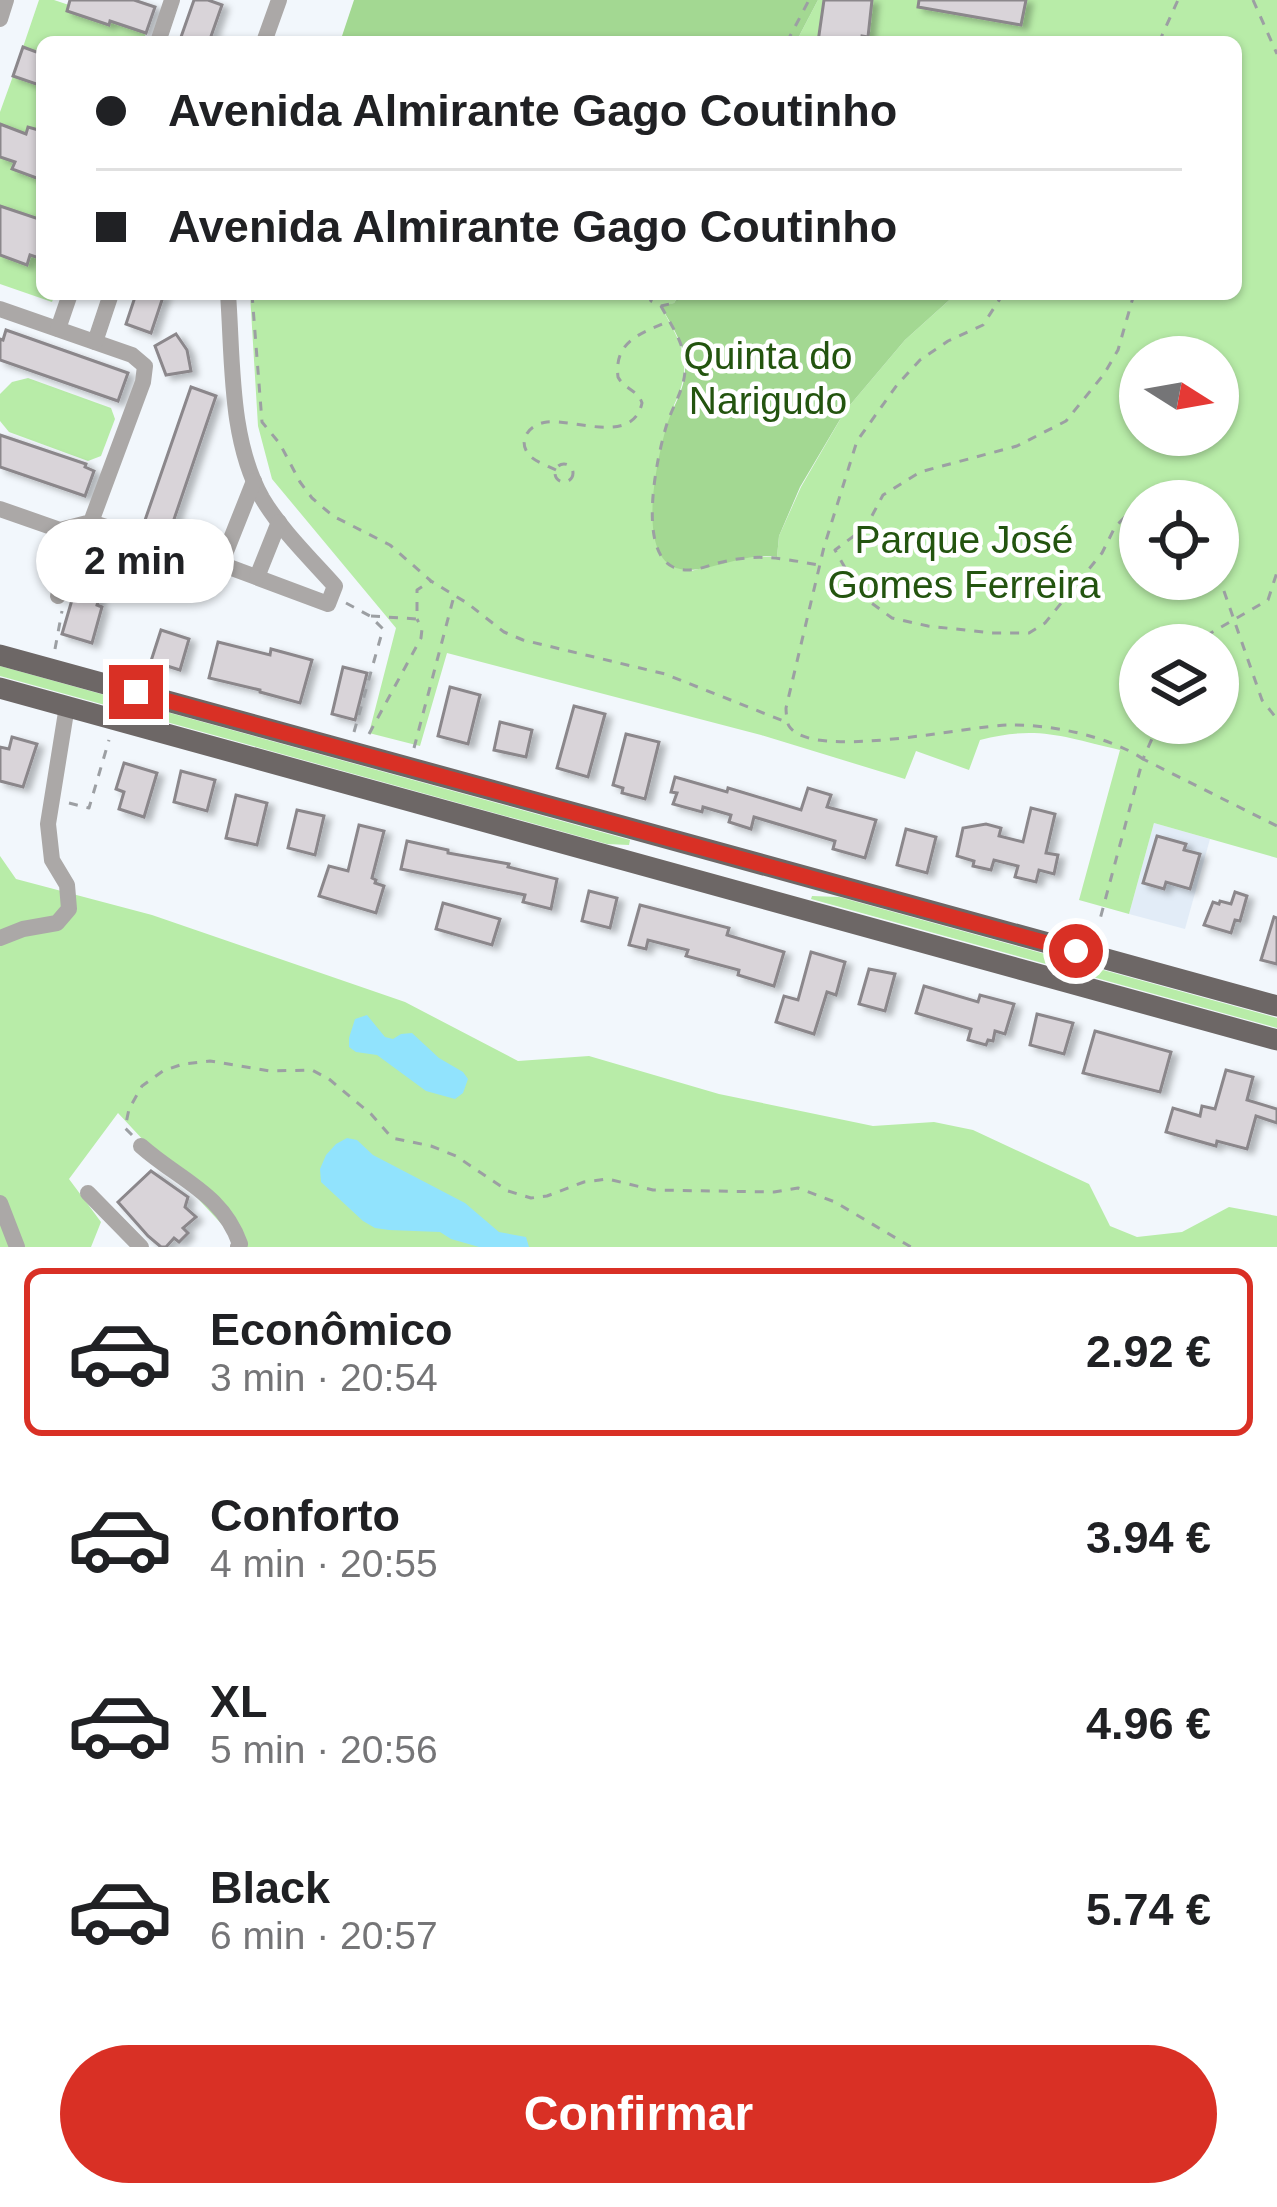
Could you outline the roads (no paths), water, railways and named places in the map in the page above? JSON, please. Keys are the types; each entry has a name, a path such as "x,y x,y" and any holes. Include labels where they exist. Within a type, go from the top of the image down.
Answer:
{"main road":[{"path":"0,655 1277,1006"},
{"path":"0,688 1277,1040"},
{"path":"700,881 708,850"},
{"path":"734,890 742,859"}],"street":[{"path":"0,19 7,0"},
{"path":"160,36 172,0"},
{"path":"266,36 279,0"},
{"path":"58,329 68,300"},
{"path":"95,342 109,300"},
{"path":"0,509 60,530 91,522 328,604 335,586 264,502 244,458 228,300"},
{"path":"0,309 132,355 145,366 91,522"},
{"path":"221,564 254,481"},
{"path":"256,577 280,522"},
{"path":"58,596 71,548 70,528"},
{"path":"293,591 307,554"},
{"path":"0,938 57,923 69,909 67,885 52,860 49,817 67,706"},
{"path":"141,1146 168,1170 197,1185 234,1227 238,1247"},
{"path":"88,1193 141,1247"},
{"path":"0,1203 17,1247"}],"water":[{"path":"367,1015 385,1037 412,1033 463,1072 468,1079 463,1093 455,1099 426,1091 377,1055 349,1047 355,1019"},
{"path":"347,1138 465,1203 499,1232 526,1237 529,1247 479,1247 440,1232 375,1228 363,1221 321,1182 326,1155"}],"park label":[{"name":"Quinta do Narigudo","path":"768,378"},
{"name":"Parque José Gomes Ferreira","path":"964,562"}]}
